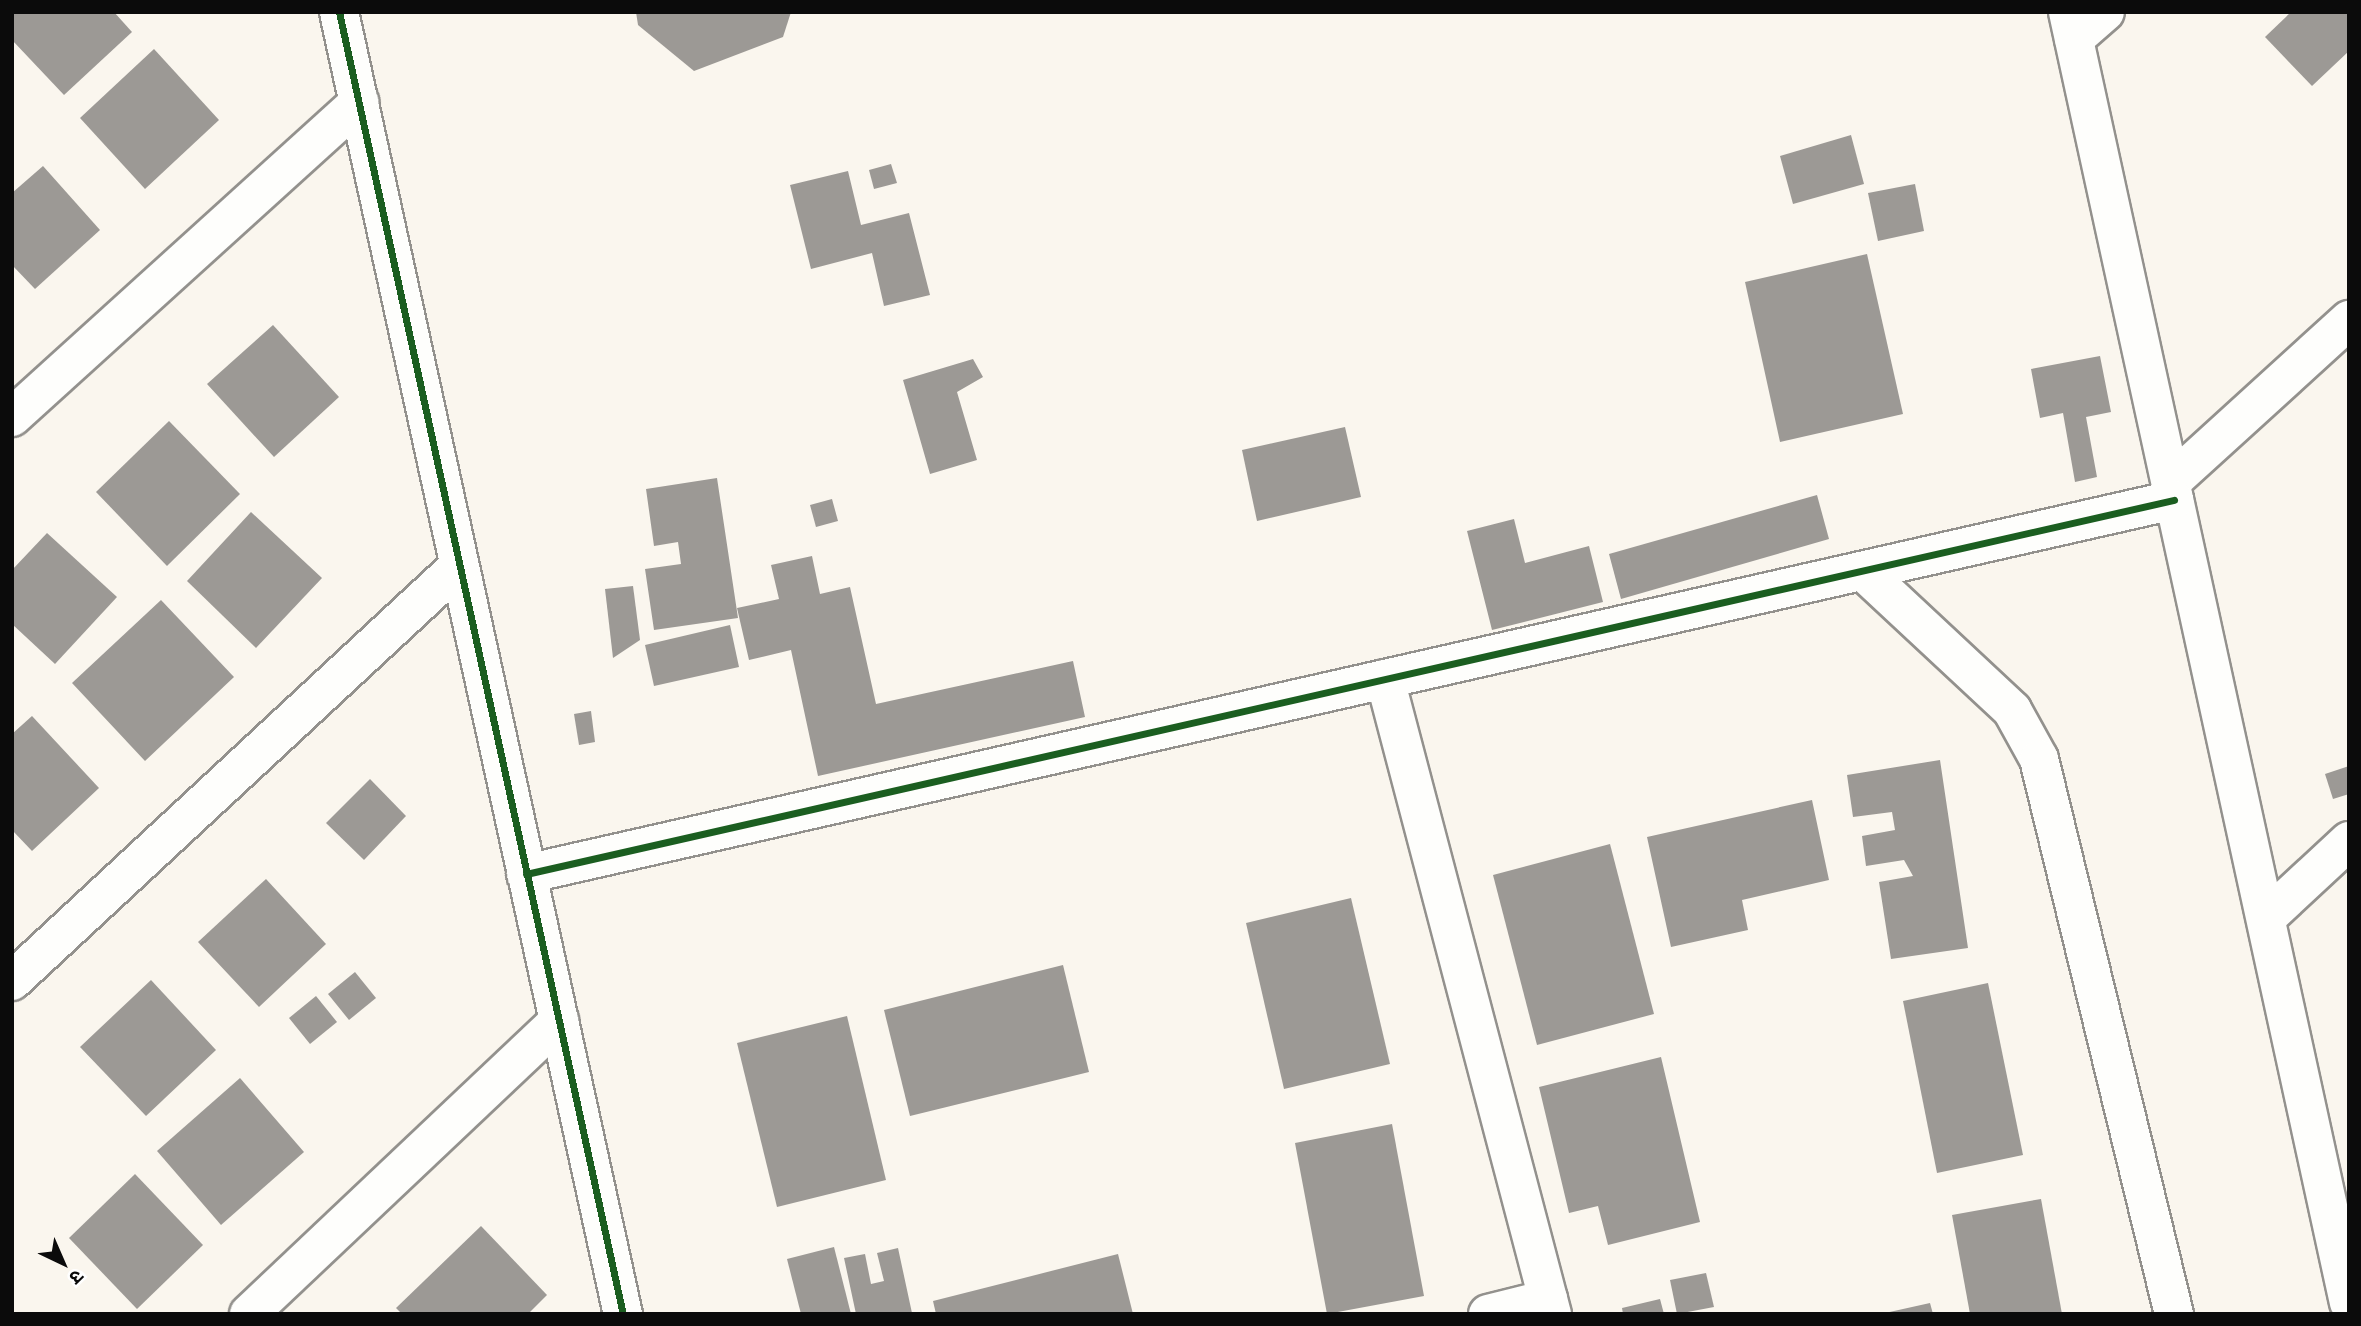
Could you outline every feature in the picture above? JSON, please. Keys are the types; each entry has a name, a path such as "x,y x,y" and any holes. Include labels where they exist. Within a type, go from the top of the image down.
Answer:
{"street":[{"path":"339,12 623,1314"},
{"path":"2105,12 2071,26 2349,1303"},
{"path":"12,417 359,102"},
{"path":"526,874 1863,571 2173,491 2349,320"},
{"path":"12,981 460,566"},
{"path":"1863,571 2012,710 2039,759 2174,1314"},
{"path":"1385,679 1550,1306 1488,1314"},
{"path":"2266,918 2349,841"},
{"path":"249,1314 559,1021"}],"building":[{"path":"12,12 114,12 132,32 64,95 12,40"},
{"path":"636,12 791,12 783,37 694,71 638,25"},
{"path":"2291,12 2349,12 2349,51 2312,86 2265,37"},
{"path":"154,49 219,120 145,189 80,118"},
{"path":"1851,135 1864,184 1793,204 1780,156"},
{"path":"891,164 897,183 874,189 869,170"},
{"path":"43,166 100,230 35,289 12,265 12,193"},
{"path":"848,171 861,225 909,213 930,295 884,306 872,253 811,269 790,185"},
{"path":"1915,184 1924,231 1878,241 1868,193"},
{"path":"1867,254 1903,414 1780,442 1745,282"},
{"path":"273,325 339,397 274,457 207,384"},
{"path":"2100,356 2111,412 2086,417 2097,477 2075,482 2063,413 2040,418 2031,369"},
{"path":"973,359 983,377 957,392 977,460 930,474 903,380"},
{"path":"169,421 240,494 167,566 96,492"},
{"path":"1345,427 1361,497 1257,521 1242,450"},
{"path":"717,478 738,618 654,630 645,569 681,564 678,542 654,546 646,489"},
{"path":"1817,495 1829,539 1621,599 1609,554"},
{"path":"832,499 838,521 816,527 810,505"},
{"path":"251,512 322,578 256,648 187,581"},
{"path":"1514,519 1525,563 1589,546 1603,602 1492,630 1467,531"},
{"path":"47,533 117,597 55,664 12,624 12,570"},
{"path":"812,556 820,594 850,587 876,704 1073,661 1085,717 818,776 791,650 749,660 737,608 779,599 771,565"},
{"path":"633,586 640,640 613,658 605,589"},
{"path":"161,600 234,677 145,761 72,683"},
{"path":"730,625 739,667 654,686 645,645"},
{"path":"591,711 595,742 579,745 574,714"},
{"path":"32,716 99,788 32,851 12,830 12,734"},
{"path":"1940,760 1968,948 1891,959 1879,882 1913,876 1904,860 1866,866 1862,836 1895,830 1892,812 1853,817 1847,775"},
{"path":"2349,766 2349,794 2333,799 2325,774"},
{"path":"370,779 406,816 364,860 326,823"},
{"path":"1812,800 1829,880 1742,900 1748,930 1671,947 1647,837"},
{"path":"1610,844 1654,1014 1537,1045 1493,875"},
{"path":"266,879 326,944 259,1007 198,942"},
{"path":"1351,898 1390,1064 1284,1089 1246,923"},
{"path":"1063,965 1089,1072 910,1116 884,1010"},
{"path":"355,972 376,998 349,1020 328,994"},
{"path":"151,980 216,1050 146,1116 80,1047"},
{"path":"1988,983 2023,1155 1937,1173 1903,1001"},
{"path":"316,996 337,1022 310,1044 289,1018"},
{"path":"847,1016 886,1180 777,1207 737,1043"},
{"path":"1661,1057 1700,1222 1608,1245 1598,1206 1569,1213 1539,1087"},
{"path":"240,1078 304,1152 221,1225 157,1151"},
{"path":"1392,1124 1424,1296 1327,1314 1295,1143"},
{"path":"135,1174 203,1245 137,1309 69,1238"},
{"path":"2041,1199 2062,1314 1970,1314 1952,1215"},
{"path":"481,1226 547,1295 528,1314 402,1314 396,1308"},
{"path":"834,1247 851,1314 801,1314 787,1259"},
{"path":"898,1248 912,1313 856,1314 844,1258 865,1254 871,1284 884,1281 877,1253"},
{"path":"1118,1254 1133,1314 936,1314 933,1301"},
{"path":"1706,1273 1714,1307 1677,1314 1670,1280"},
{"path":"1660,1299 1664,1314 1623,1314 1622,1308"},
{"path":"1930,1303 1933,1314 1885,1314 1885,1313"}],"cycle path":[{"path":"339,12 623,1314"},
{"path":"526,874 2174,500"}]}
